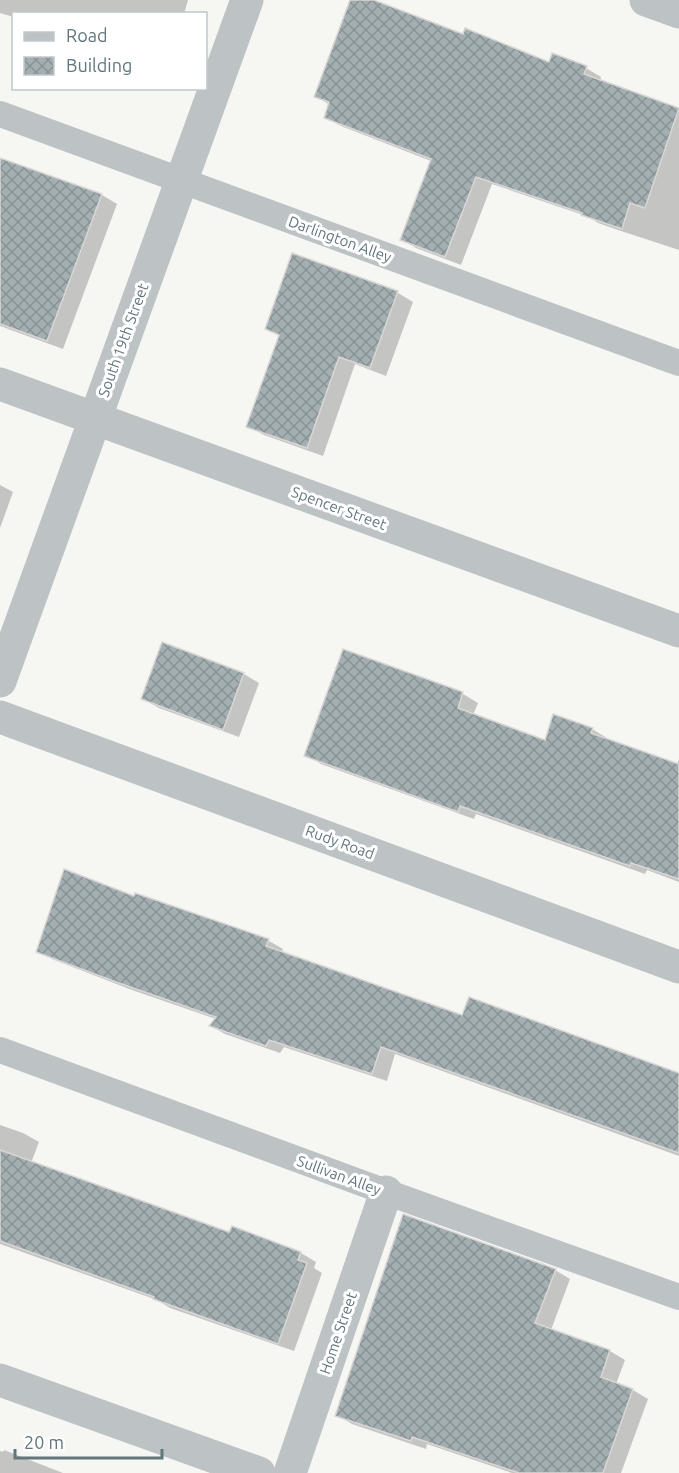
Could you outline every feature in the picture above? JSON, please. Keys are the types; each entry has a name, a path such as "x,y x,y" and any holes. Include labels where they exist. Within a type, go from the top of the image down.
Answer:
{"street":[{"name":"South 19th Street","path":"0,681 247,0"},
{"path":"646,0 679,12"},
{"name":"Spencer Street","path":"0,384 679,631"},
{"name":"Rudy Road","path":"0,717 679,967"},
{"name":"Home Street","path":"290,1473 386,1192"},
{"path":"0,1380 259,1473"}],"lane":[{"name":"Darlington Alley","path":"0,114 679,363"},
{"name":"Sullivan Alley","path":"0,1050 679,1297"}],"building":[{"path":"350,0 374,0 463,34 465,28 549,62 552,53 587,66 584,74 679,108 645,208 630,203 622,229 476,177 445,257 400,240 431,159 324,118 329,102 314,97"},
{"path":"0,158 102,194 47,341 0,324"},
{"path":"292,253 398,291 370,368 339,357 307,448 246,427 279,335 265,329"},
{"path":"162,642 244,673 223,730 141,699"},
{"path":"343,649 463,692 458,708 545,740 553,714 593,728 591,733 679,764 679,879 631,863 630,866 460,806 458,812 304,756"},
{"path":"64,869 134,896 135,893 269,939 266,946 462,1015 469,997 679,1073 679,1153 381,1047 372,1074 269,1040 266,1046 209,1026 216,1017 36,952"},
{"path":"0,1150 229,1232 232,1226 301,1252 298,1260 307,1263 278,1344 0,1241"},
{"path":"403,1214 556,1269 535,1323 610,1350 601,1377 633,1389 603,1473 519,1473 412,1437 411,1441 335,1416"}]}
